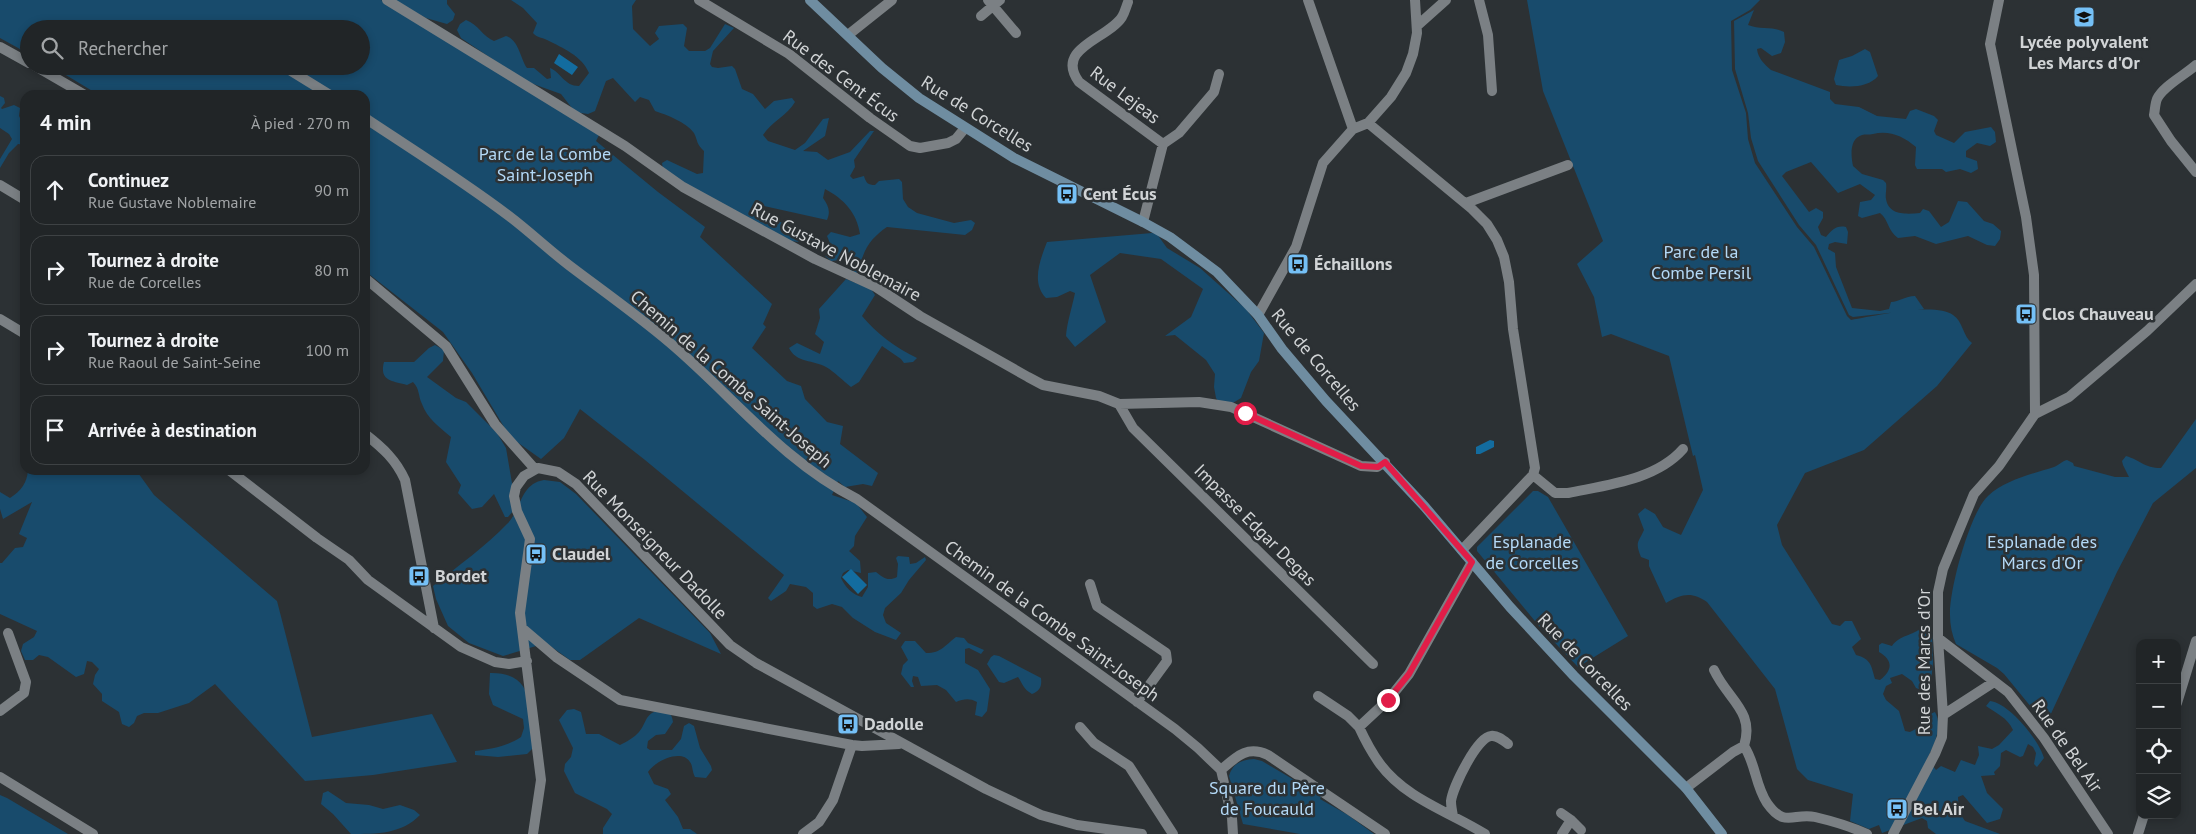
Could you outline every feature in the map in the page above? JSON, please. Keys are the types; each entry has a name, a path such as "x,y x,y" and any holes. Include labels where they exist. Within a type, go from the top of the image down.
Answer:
{"main road":[{"name":"Rue de Corcelles","path":"810,0 912,93 1014,158 1170,237 1204,261 1234,288 1258,315 1313,386 1385,462 1510,607 1568,669 1686,788 1722,834"}],"street":[{"name":"Rue Gustave Noblemaire","path":"387,0 625,146 689,190 815,259 876,287 920,316 1043,385 1099,396 1119,404 1214,403 1245,413 1361,466 1378,467 1385,462"},
{"name":"Rue des Cent Écus","path":"699,0 789,54 870,118 910,146 920,148 948,143 956,139 965,128"},
{"path":"848,35 892,0"},
{"path":"1308,0 1353,129"},
{"path":"1258,315 1299,240 1323,163 1353,129 1368,123 1402,82 1413,54 1418,25 1415,0"},
{"path":"1418,25 1446,0"},
{"path":"1479,0 1488,35 1492,91"},
{"path":"1999,0 1990,44 2026,217 2034,275 2035,414 2069,398 2147,331 2196,284"},
{"path":"981,16 994,2 1016,33"},
{"name":"Rue Lejeas","path":"1128,2 1122,18 1074,57 1072,68 1079,82 1163,144"},
{"path":"0,47 20,58"},
{"path":"2196,65 2183,77 2166,87 2156,100 2154,115 2170,141 2196,172"},
{"path":"1143,222 1163,144 1179,133 1214,92 1219,74"},
{"path":"51,75 76,90"},
{"path":"298,75 322,90"},
{"name":"Chemin de la Combe Saint-Joseph","path":"370,121 508,215 568,264 652,328 751,422 832,487 856,499 1137,702 1198,748 1221,770"},
{"path":"1368,123 1466,203 1494,234 1507,270 1521,387 1535,460 1533,475 1462,550"},
{"path":"1466,203 1568,165"},
{"path":"0,185 20,197"},
{"path":"370,282 446,346 494,424 534,468 518,483 514,496 517,511 530,538 521,606 522,628 541,780 533,834"},
{"path":"0,319 20,331"},
{"name":"Impasse Edgar Degas","path":"1119,404 1133,428 1373,664"},
{"name":"Rue des Marcs d'Or","path":"1893,834 1942,737 1943,715 1938,638 1938,592 1943,569 1974,494 1999,466 2035,414"},
{"path":"370,438 394,460 405,480 434,628"},
{"path":"1533,475 1556,493 1568,493 1648,473 1676,458 1683,449"},
{"name":"Rue Monseigneur Dadolle","path":"534,468 558,472 576,484 730,645 742,655 900,744 986,789 1041,815 1077,825 1142,834"},
{"path":"235,475 316,538 344,556 368,580 461,647 488,660 510,664 527,662"},
{"path":"1359,727 1388,700 1409,674 1472,562"},
{"path":"1090,584 1097,606 1166,653 1167,661 1137,702"},
{"path":"522,628 556,657 620,700 852,745 900,744"},
{"path":"0,711 24,693 26,682 8,632"},
{"name":"Rue de Bel Air","path":"1938,638 2008,692 2044,738 2108,834"},
{"path":"2181,690 2196,641"},
{"path":"1714,670 1721,686 1746,719 1748,730 1744,746 1754,764 1761,794 1777,814 1791,819 1815,817 1867,834"},
{"path":"1943,715 1994,682"},
{"path":"1318,696 1348,716 1359,727 1380,764 1393,778 1435,808 1485,834"},
{"path":"1080,727 1094,743 1129,766 1172,834"},
{"path":"1453,816 1451,806 1453,792 1477,745 1485,738 1491,736 1498,737 1508,744"},
{"path":"803,834 819,822 833,800 852,745"},
{"path":"1686,788 1733,752 1744,746"},
{"path":"1233,834 1232,818 1221,770 1241,753 1253,750 1263,752 1384,834"},
{"path":"0,777 93,834"},
{"path":"1561,813 1581,830"},
{"path":"2138,832 2143,819"},
{"path":"1562,834 1571,820"}],"green space":[{"name":"Parc de la Combe Saint-Joseph","path":"0,0 381,0 599,135 596,141 658,192 705,227 700,237 772,304 763,324 766,327 752,348 787,381 801,386 805,399 827,422 843,426 840,444 878,473 872,486 863,484 845,487 838,481 832,495 856,503 867,517 855,536 854,546 849,551 860,561 861,573 848,570 843,573 841,578 850,590 862,597 868,587 868,573 876,572 885,578 891,579 897,577 898,564 896,558 898,556 909,557 910,564 916,563 925,557 926,560 901,593 885,608 883,615 886,623 901,633 896,640 875,632 853,618 842,607 832,604 817,609 813,606 813,593 806,587 790,584 786,591 771,601 768,598 784,575 580,409 564,438 541,459 510,437 472,373 443,332 370,275 370,90 91,90 66,75 370,75 370,20 20,20 20,49 0,38"},
{"path":"393,0 447,0 447,4 455,14 453,20 447,24 426,18"},
{"path":"511,0 636,0 632,6 633,29 650,46 659,39 655,33 659,26 683,24 687,28 684,46 689,51 705,51 710,48 725,24 734,28 713,51 710,64 712,67 732,66 735,69 742,89 753,94 765,109 774,101 792,98 795,102 763,135 768,141 795,150 805,143 823,119 829,118 825,136 803,151 817,152 828,160 850,152 870,131 874,131 854,160 855,167 850,176 853,179 864,176 868,183 873,185 879,181 899,179 902,182 903,199 908,207 917,213 954,223 971,220 975,223 972,230 965,235 887,227 869,245 857,275 851,273 851,258 847,254 840,260 831,261 825,256 834,253 827,236 831,232 850,237 860,234 856,220 849,207 825,189 823,198 828,208 827,220 764,206 758,210 758,217 789,226 794,230 799,242 783,240 707,198 663,169 662,163 667,160 697,174 703,173 704,151 698,144 691,129 676,119 655,111 649,100 640,97 635,102 613,78 606,81 595,111 588,114 575,112 561,94 525,81 461,38 457,30 460,24 466,20 474,24 494,41 506,36 517,45 527,68 534,68 547,79 551,78 550,68 566,82 579,86 589,73 586,67 577,57 565,49 535,35 533,33 537,23 523,8"},
{"name":"Parc de la Combe Persil","path":"1527,0 1760,0 1750,10 1731,21 1732,70 1746,113 1748,139 1755,163 1797,227 1814,247 1847,316 1851,320 1904,311 1944,311 1956,318 1972,343 1937,386 1864,450 1805,473 1777,525 1782,545 1832,624 1840,626 1845,621 1852,621 1861,639 1852,647 1856,655 1865,658 1870,663 1875,679 1880,680 1887,673 1890,665 1887,658 1879,652 1879,645 1882,643 1892,646 1898,640 1922,627 1932,632 1933,663 1930,690 1927,692 1916,688 1912,681 1902,674 1890,678 1892,683 1886,686 1883,694 1886,700 1899,711 1905,731 1910,732 1931,720 1930,714 1935,712 1938,730 1927,759 1936,770 1941,766 1955,772 1961,760 1975,765 1979,755 1978,746 1992,749 1999,745 2013,730 2005,719 1986,706 1990,701 2006,708 2030,733 2044,758 2037,767 2034,764 2036,753 2033,747 2028,744 2023,756 2020,757 2006,750 2001,753 2000,766 1994,772 1995,775 1981,776 1987,793 2003,809 2000,819 1987,823 1963,795 1958,797 1959,812 1965,821 2000,834 1936,834 1928,828 1927,821 1922,818 1882,833 1879,825 1869,829 1850,821 1853,794 1808,780 1797,769 1775,689 1707,602 1696,596 1686,595 1666,603 1649,566 1649,560 1641,557 1639,552 1638,543 1644,530 1638,514 1645,508 1655,514 1663,527 1681,535 1703,490 1695,455 1693,456 1669,356 1611,334 1602,337 1594,297 1577,264 1603,241 1543,91"},
{"path":"1754,10 1748,25 1784,32 1785,42 1781,53 1772,56 1761,48 1757,49 1764,63 1771,70 1830,92 1830,99 1835,104 1859,107 1877,116 1906,119 1910,111 1916,109 1934,116 1938,120 1934,131 1936,135 1954,143 1965,132 1991,127 1995,132 1996,142 1990,146 1977,143 1966,151 1966,157 1977,161 1978,169 1971,173 1960,169 1946,172 1942,169 1917,169 1915,165 1916,147 1901,137 1890,133 1858,137 1853,144 1852,153 1853,166 1862,174 1883,180 1886,183 1886,199 1888,205 1895,211 1910,214 1920,213 1923,209 1929,211 1941,227 1949,222 1958,201 1967,202 1984,221 1993,224 2001,231 2000,239 1995,246 1987,245 1968,236 1936,244 1915,236 1898,238 1880,213 1862,218 1858,216 1860,202 1871,200 1875,195 1860,184 1838,193 1811,162 1786,172 1782,176 1809,212 1816,208 1823,212 1823,218 1818,227 1821,235 1826,237 1837,227 1846,227 1848,232 1847,244 1835,242 1829,244 1828,249 1835,253 1836,267 1852,308 1880,311 1889,309 1891,302 1915,296 1924,309 1853,317 1849,315 1816,245 1799,225 1758,161 1751,138 1748,113 1735,69 1734,21"},
{"path":"1865,49 1870,52 1878,76 1874,80 1859,86 1836,85 1834,79 1839,60"},
{"path":"0,96 4,98 5,103 2,109 14,105 20,108 20,144 9,153 0,168 0,159 12,139 9,134 0,128"},
{"path":"1157,234 1167,248 1200,268 1246,309 1264,333 1259,361 1251,372 1241,398 1228,406 1221,405 1216,398 1214,387 1215,374 1206,360 1175,335 1165,336 1191,317 1203,289 1161,259 1120,253 1090,275 1106,322 1075,347 1066,336 1075,293 1070,291 1057,297 1046,298 1041,292 1038,271 1047,242"},
{"path":"846,279 871,289 875,295 862,316 868,323 887,340 917,358 913,362 904,363 882,346 859,382 851,387 829,369 801,359 792,353 789,348 797,343 820,354 824,342 815,334 820,318 819,309"},
{"path":"435,345 444,350 443,361 427,377 456,398 466,402 497,433 506,448 513,489 513,511 508,517 505,517 494,494 482,507 472,509 458,493 461,485 446,462 451,437 427,414 417,387 413,382 407,385 396,382 385,377 383,373 384,362 414,362"},
{"name":"Esplanade des Marcs d'Or","path":"2196,419 2196,468 2153,503 2117,572 2048,720 2041,719 2004,674 1956,644 1953,637 1950,615 1953,588 1962,552 1974,518 1981,505 1995,490 2019,478 2054,467 2067,460 2073,463 2074,466 2115,477 2129,477 2122,461 2126,456 2146,465 2161,468"},
{"path":"27,475 140,475 154,495 277,601 312,737 432,714 457,762 373,775 305,781 215,684 189,703 158,713 144,713 137,716 134,723 129,727 122,724 119,712 102,701 102,694 93,684 99,669 92,662 87,661 84,674 76,677 48,657 39,655 33,660 25,660 21,651 23,644 34,637 37,631 0,614 0,563 15,548 23,547 27,538 19,534 32,502 3,519 0,509 0,492 10,498 25,483"},
{"path":"544,480 560,482 576,494 710,633 721,654 639,618 580,660 570,660 546,643 503,656 469,643 448,626 436,599 433,586 472,556 508,523 530,486"},
{"name":"Esplanade de Corcelles","path":"1533,491 1538,491 1548,497 1628,636 1578,667 1539,626 1477,551 1477,547"},
{"path":"956,637 964,638 968,643 984,650 981,654 969,648 965,649 965,663 978,670 990,689 987,711 982,717 975,715 977,702 967,699 956,702 946,690 937,685 921,686 918,677 913,676 914,687 911,687 901,674 903,665 908,660 901,647 905,641 915,641 926,653 931,653 943,648"},
{"path":"994,655 1041,678 1039,690 1032,694 1025,688 1018,677 1004,683 999,682 987,664"},
{"path":"490,673 505,674 516,679 528,697 532,721 533,748 527,754 498,757 475,755 475,751 511,743 521,737 524,728 523,719 493,705 489,694"},
{"path":"574,709 581,712 586,734 599,734 620,745 637,734 653,712 664,711 670,713 673,722 665,734 656,735 648,741 647,748 650,750 672,750 681,739 684,726 689,723 694,726 700,748 712,770 706,778 695,777 690,762 680,756 668,758 656,764 648,772 654,784 668,789 671,794 665,800 678,817 683,829 690,829 697,834 603,834 603,828 612,814 607,809 575,793 564,771 565,764 571,757 573,748 559,720 567,710"},
{"name":"Square du Père de Foucauld","path":"1254,759 1262,761 1318,794 1321,797 1320,799 1348,815 1374,834 1300,834 1243,824 1229,776 1235,765 1245,760"},
{"path":"328,791 346,803 369,805 383,809 400,805 414,810 420,815 405,826 389,832 351,834 321,804 323,793"},
{"path":"0,795 7,798 68,834 0,834"}],"shaded area":[{"path":"559,54 578,67 572,75 554,63"},
{"path":"1490,440 1494,441 1494,447 1476,454 1476,447"},
{"path":"851,569 867,585 858,594 842,577"}],"place":[{"name":"Lycée polyvalent Les Marcs d'Or","path":"2084,17"},
{"name":"Cent Écus","path":"1067,194"},
{"name":"Échaillons","path":"1298,264"},
{"name":"Clos Chauveau","path":"2026,314"},
{"name":"Claudel","path":"536,554"},
{"name":"Bordet","path":"419,576"},
{"name":"Dadolle","path":"848,724"},
{"name":"Bel Air","path":"1897,809"}],"route":[{"path":"1245,413 1361,466 1369,468 1378,467 1385,462 1472,562 1409,674 1388,700"}]}
